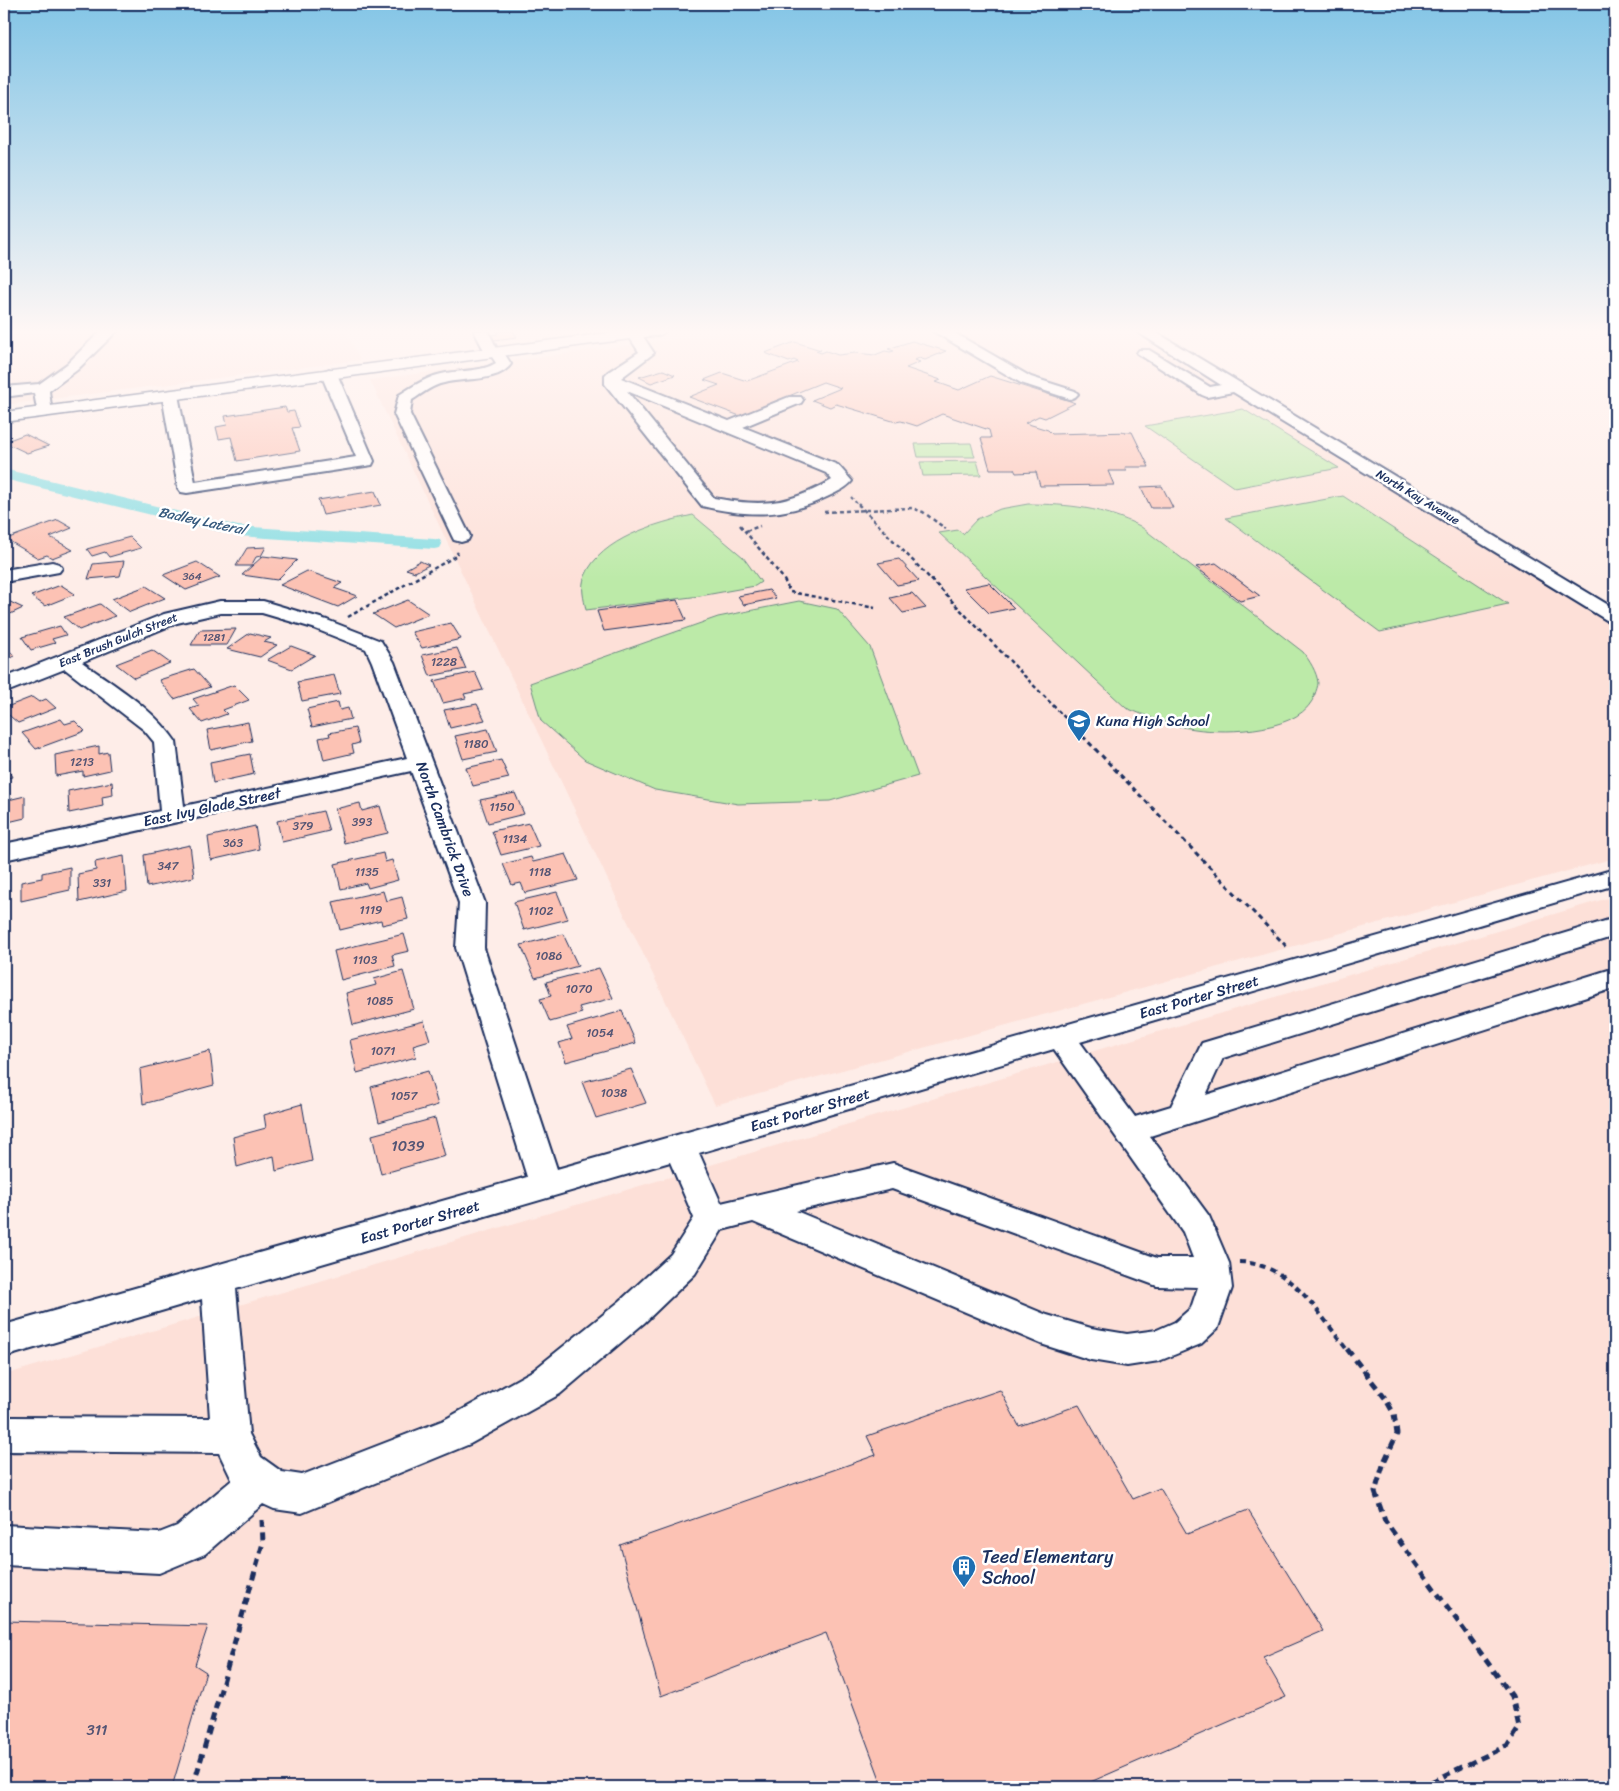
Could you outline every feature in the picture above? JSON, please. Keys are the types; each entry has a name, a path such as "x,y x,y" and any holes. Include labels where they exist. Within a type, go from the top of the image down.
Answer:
{"main road":[{"path":"4,417 23,415"}],"street":[{"path":"174,415 187,488 366,461 346,415"},
{"path":"402,415 460,542"},
{"path":"638,415 708,502 748,509 790,505 820,495 843,481 832,469 698,415"},
{"path":"729,427 759,415"},
{"name":"North Kay Avenue","path":"1281,415 1615,617"},
{"path":"4,576 52,568"},
{"name":"East Brush Gulch Street","path":"4,686 171,618 196,611 236,605"},
{"name":"North Cambrick Drive","path":"236,605 263,607 320,624 374,645 383,662 472,903 470,948 546,1185"},
{"path":"68,661 152,725 165,742 173,815"},
{"name":"East Ivy Glade Street","path":"4,852 420,762"},
{"name":"East Porter Street","path":"4,1341 1615,877"},
{"path":"1182,1114 1212,1051 1615,928"},
{"path":"1128,1131 1615,978"},
{"path":"754,1208 1041,1329 1091,1344 1127,1350 1159,1345 1188,1333 1206,1317 1215,1288 1213,1268 1197,1226 1061,1037"},
{"path":"680,1147 711,1219"},
{"path":"218,1280 230,1436 247,1470 274,1490 302,1494 457,1432 547,1382 632,1312 683,1264 711,1219 754,1208 893,1176 1157,1272 1213,1268"},
{"path":"4,1436 10,1434 230,1436"},
{"path":"4,1545 159,1553 190,1540 261,1481"}],"path":[{"path":"850,495 1289,949"},
{"path":"818,512 912,508 923,512 946,529"},
{"path":"740,525 783,578 790,592 875,608"},
{"path":"746,531 763,525"},
{"path":"340,621 454,557 460,542"},
{"path":"1213,1268 1246,1262 1267,1266 1286,1276 1301,1291 1384,1398 1394,1414 1397,1434 1384,1462 1375,1492 1385,1521 1512,1696 1519,1728 1508,1745 1421,1787"},
{"path":"193,1787 264,1543 261,1481"}],"shaded area":[{"name":"Kuna High School","path":"386,415 1266,415 1615,626 1615,858 715,1105"},
{"path":"1615,896 1615,1787 4,1787 4,1375"}],"green space":[{"path":"1211,415 1252,415 1339,468 1235,488 1145,426"},
{"path":"971,443 975,457 918,457 915,444"},
{"path":"977,461 981,475 923,476 920,462"},
{"path":"1343,496 1508,604 1380,632 1226,518"},
{"path":"1028,504 1086,508 1113,515 1140,526 1303,652 1314,670 1318,683 1308,707 1296,716 1281,723 1263,728 1226,731 1177,726 1126,708 939,533 958,530 963,534 977,519 1000,509"},
{"path":"693,515 743,557 761,582 755,586 700,596 586,610 583,593 585,576 593,563 604,552 632,534"},
{"path":"799,601 837,609 870,647 918,776 830,801 738,804 655,790 585,760 541,721 530,683 718,617"}],"building":[{"path":"295,415 300,427 292,428 300,451 237,461 231,437 219,439 216,427 227,425 225,416"},
{"path":"871,415 941,415 917,426 901,421 896,422"},
{"path":"944,415 1052,415 1045,418 1039,416 1025,423 1048,430 1052,434 1132,432 1149,467 1125,467 1127,471 1108,471 1114,485 1040,486 1036,472 1016,473 1014,469 990,469 981,438 991,438 989,430"},
{"path":"25,434 49,446 27,453 4,442"},
{"path":"1162,486 1173,508 1151,508 1141,487"},
{"path":"375,491 381,505 323,515 318,500"},
{"path":"58,520 72,528 50,537 73,550 52,558 47,555 38,558 6,539"},
{"path":"130,537 141,548 109,557 105,552 92,556 87,549"},
{"path":"266,547 261,556 256,557 251,566 236,566 247,548"},
{"path":"263,556 297,560 277,580 242,575"},
{"path":"899,559 919,581 897,585 878,563"},
{"path":"124,561 120,576 88,579 93,564"},
{"path":"420,561 429,565 415,572 406,569"},
{"path":"197,562 220,577 186,590 163,575"},
{"path":"1216,563 1260,596 1240,601 1196,567"},
{"path":"307,571 342,583 334,588 357,596 338,607 280,585"},
{"path":"989,583 1014,608 989,613 964,588"},
{"path":"61,585 75,594 45,606 31,596"},
{"path":"146,586 165,598 130,612 112,599"},
{"path":"769,590 776,598 744,605 738,596"},
{"path":"912,593 926,608 903,613 890,598"},
{"path":"6,600 23,608 4,617 4,601"},
{"path":"408,600 429,614 394,628 373,614"},
{"path":"677,600 686,620 604,631 597,611"},
{"path":"100,604 115,616 79,630 64,617"},
{"path":"451,623 461,639 422,648 412,632"},
{"path":"60,626 66,635 52,639 55,643 31,650 22,637"},
{"path":"236,629 227,645 191,645 200,630"},
{"path":"250,633 271,638 264,642 277,645 260,657 227,649"},
{"path":"4,646 15,656 4,661"},
{"path":"291,646 315,655 292,669 267,660"},
{"path":"457,648 466,669 430,676 422,655"},
{"path":"152,650 170,663 134,678 116,664"},
{"path":"194,669 210,687 174,699 159,680"},
{"path":"475,672 483,690 464,694 466,698 443,703 434,681"},
{"path":"334,675 340,694 302,701 297,682"},
{"path":"234,685 249,700 223,710 227,714 202,723 190,709 199,706 193,699"},
{"path":"32,697 39,702 46,699 56,708 18,723 4,711 4,708"},
{"path":"338,702 340,710 348,708 351,719 312,727 307,709"},
{"path":"477,704 485,720 450,728 444,710"},
{"path":"61,719 65,724 75,721 85,731 36,749 22,733"},
{"path":"248,722 252,741 211,750 207,730"},
{"path":"355,728 359,743 352,745 354,753 324,760 319,738 330,736 329,733"},
{"path":"488,729 497,752 463,759 455,736"},
{"path":"99,746 99,754 108,752 110,770 83,776 83,771 56,776 55,755"},
{"path":"250,754 254,774 213,783 210,762"},
{"path":"501,760 509,778 473,786 466,768"},
{"path":"4,761 12,777 4,779"},
{"path":"112,782 113,795 102,797 103,806 69,813 68,791"},
{"path":"515,793 524,814 488,823 480,800"},
{"path":"25,796 25,818 4,823 4,801"},
{"path":"360,803 362,811 380,806 388,833 344,843 335,809"},
{"path":"323,811 329,831 282,842 277,821"},
{"path":"529,823 539,846 501,855 492,831"},
{"path":"255,826 259,849 211,860 208,837"},
{"path":"190,845 194,877 147,887 144,855"},
{"path":"383,853 385,862 392,860 398,880 368,888 366,883 341,889 335,864"},
{"path":"566,854 578,880 525,893 521,883 512,885 503,864 531,857 533,862"},
{"path":"124,856 127,891 79,902 78,874 96,870 95,862"},
{"path":"70,867 70,890 21,901 21,882 42,878 42,873"},
{"path":"383,891 386,901 402,897 408,919 382,925 381,920 340,930 333,902"},
{"path":"557,892 568,919 524,930 514,902"},
{"path":"404,934 409,951 392,955 395,966 341,980 334,951"},
{"path":"563,934 578,966 535,978 521,945"},
{"path":"599,968 613,998 579,1007 582,1013 550,1022 540,999 551,996 546,982"},
{"path":"403,971 414,1009 353,1025 346,993 376,985 374,979"},
{"path":"622,1011 636,1043 566,1062 559,1043 572,1039 567,1027"},
{"path":"424,1021 430,1040 413,1045 416,1057 357,1073 350,1040"},
{"path":"210,1051 214,1085 143,1104 140,1069"},
{"path":"631,1069 646,1103 596,1118 582,1082"},
{"path":"428,1071 438,1105 379,1122 371,1087"},
{"path":"302,1104 312,1161 276,1171 274,1156 237,1167 233,1137 266,1128 264,1115"},
{"path":"435,1118 445,1156 381,1174 372,1135"},
{"name":"Teed Elementary School","path":"1000,1390 1019,1426 1079,1405 1133,1499 1160,1488 1187,1534 1248,1510 1323,1631 1263,1657 1286,1697 1079,1787 883,1787 826,1633 661,1696 620,1545 876,1455 867,1436"},
{"path":"4,1621 208,1626 195,1665 206,1672 172,1787 4,1787"}],"waterway":[{"name":"Badley Lateral","path":"4,474 238,531 434,544"}],"place":[{"name":"Kuna High School","path":"1079,742"},
{"name":"Teed Elementary School","path":"964,1588"}]}
